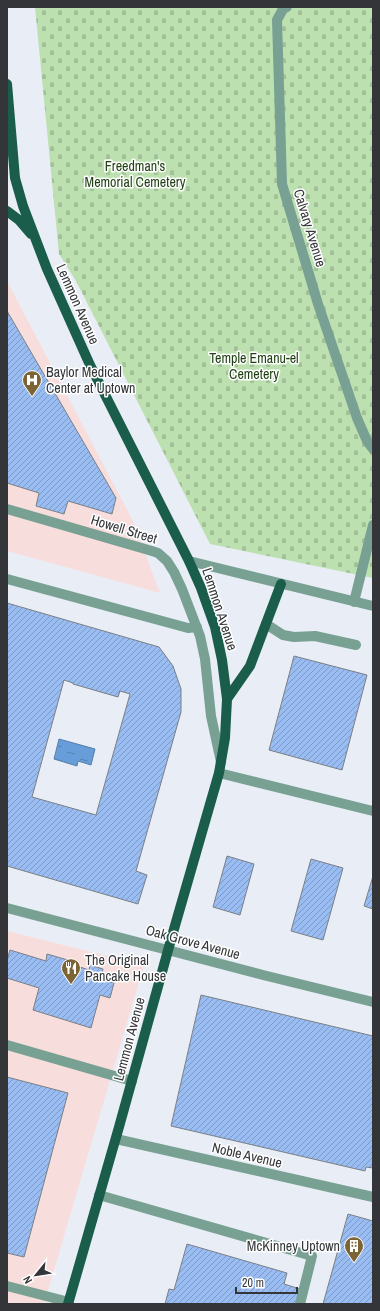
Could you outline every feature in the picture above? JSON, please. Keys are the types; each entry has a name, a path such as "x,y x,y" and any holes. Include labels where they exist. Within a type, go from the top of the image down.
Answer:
{"main road":[{"name":"Lemmon Avenue","path":"7,84 15,178 23,206 47,269 90,365 190,561 215,627 222,660 227,699 225,738 220,767 116,1139 68,1303"},
{"path":"7,211 19,220 36,240"},
{"path":"227,699 250,666 281,584"}],"street":[{"name":"Calvary Avenue","path":"287,7 283,9 277,20 282,184 318,304 355,412 367,441 373,449"},
{"name":"Howell Street","path":"7,509 158,553 167,561 182,589 200,636 205,660 211,716 220,767"},
{"path":"354,602 373,524"},
{"path":"190,561 354,602 373,605"},
{"path":"7,579 188,628 197,628"},
{"path":"266,624 283,636 315,636 356,645"},
{"path":"220,767 373,810"},
{"name":"Oak Grove Avenue","path":"7,908 373,1002"},
{"path":"7,1045 132,1081"},
{"name":"Noble Avenue","path":"116,1139 373,1197"},
{"path":"100,1195 312,1256 300,1304"},
{"path":"7,1286 68,1303"}],"shaded area":[{"path":"7,281 133,521 160,593 7,551"},
{"path":"7,931 144,965 44,1304 7,1304"}],"green space":[{"name":"Temple Emanu-el Cemetery","path":"35,7 373,7 373,578 210,544 76,281 59,254"}],"water":[{"path":"59,739 95,749 91,765 78,761 77,766 54,759"}],"building":[{"name":"Baylor Medical Center at Uptown","path":"7,311 116,498 112,514 68,501 64,514 36,506 39,493 7,483"},
{"path":"7,603 159,647 173,666 181,689 181,712 136,871 147,875 138,904 7,866","holes":["64,680 118,697 120,691 130,694 96,815 32,797"]},
{"path":"294,656 367,675 342,770 269,750"},
{"path":"227,856 254,864 240,915 213,907"},
{"path":"311,859 343,868 323,940 291,931"},
{"path":"373,876 373,909 364,906"},
{"path":"10,950 46,961 47,954 78,963 77,966 89,970 90,965 103,969 102,973 108,974 106,981 114,983 110,998 100,995 91,1028 33,1010 39,988 7,978 7,960"},
{"path":"201,995 373,1036 373,1168 366,1167 365,1171 171,1126"},
{"path":"7,1077 68,1093 24,1257 7,1253"},
{"name":"McKinney Uptown","path":"348,1214 373,1221 373,1304 323,1304"},
{"path":"187,1244 287,1273 284,1284 300,1289 296,1304 165,1304 169,1289 174,1290"}],"place":[{"name":"Baylor Medical Center at Uptown","path":"32,397"},
{"name":"The Original Pancake House","path":"71,985"},
{"name":"McKinney Uptown","path":"354,1263"}],"park label":[{"name":"Freedman's Memorial Cemetery","path":"135,174"}]}
